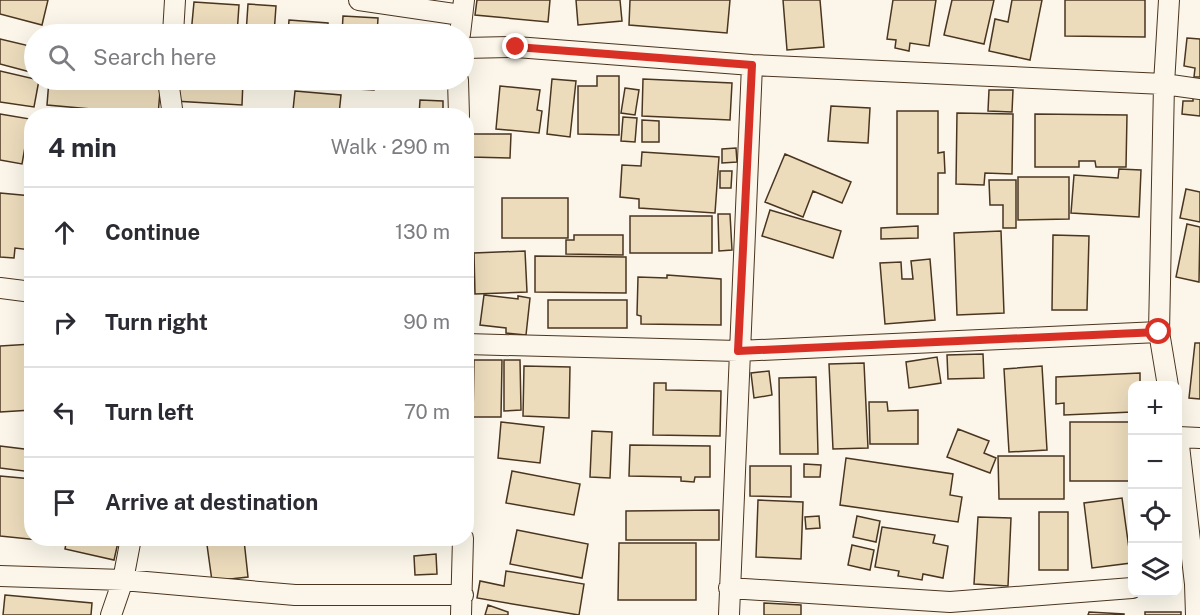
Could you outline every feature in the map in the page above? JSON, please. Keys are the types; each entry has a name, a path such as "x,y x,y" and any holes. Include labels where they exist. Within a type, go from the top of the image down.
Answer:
{"street":[{"path":"174,24 175,0"},
{"path":"359,0 462,16"},
{"path":"1167,381 1159,332 1164,84 1169,0"},
{"path":"474,48 516,47 752,65 1164,84 1200,88"},
{"path":"729,615 738,351 752,65"},
{"path":"169,90 172,108"},
{"path":"458,90 459,108"},
{"path":"0,288 24,291"},
{"path":"474,344 738,351 1159,332"},
{"path":"1182,437 1200,438"},
{"path":"1181,489 1186,584 1196,615"},
{"path":"111,615 123,580 129,546"},
{"path":"461,615 463,546"},
{"path":"0,576 123,580 295,595 463,595"},
{"path":"729,588 950,608 1128,588"}],"building":[{"path":"0,0 48,0 42,24 0,14"},
{"path":"477,0 550,0 548,22 475,15"},
{"path":"576,0 620,0 622,21 578,25"},
{"path":"630,0 730,0 727,33 629,25"},
{"path":"783,0 820,0 824,47 787,50"},
{"path":"893,0 936,0 929,46 910,43 909,51 895,48 896,40 887,39"},
{"path":"952,0 994,0 984,44 944,35"},
{"path":"1012,0 1042,0 1030,60 989,51 995,19 1008,22"},
{"path":"1065,0 1145,0 1145,37 1065,36"},
{"path":"194,2 239,5 238,24 192,24"},
{"path":"248,4 276,6 275,24 247,24"},
{"path":"343,16 378,18 378,24 343,24"},
{"path":"289,20 328,23 328,24 289,24"},
{"path":"1187,38 1200,39 1200,77 1194,77 1195,68 1184,66"},
{"path":"0,39 24,45 24,70 0,64"},
{"path":"0,71 24,77 24,90 37,90 34,107 0,102"},
{"path":"597,76 619,76 619,135 578,134 578,86 597,86"},
{"path":"552,79 576,81 570,137 547,134"},
{"path":"643,79 732,83 730,120 642,116"},
{"path":"500,86 540,90 537,110 542,111 539,133 496,129"},
{"path":"625,88 639,90 635,115 621,113"},
{"path":"48,90 160,90 159,108 80,108 47,105"},
{"path":"175,90 243,90 242,105 174,101"},
{"path":"989,90 1013,90 1012,112 988,111"},
{"path":"295,91 341,95 340,108 293,108"},
{"path":"1193,97 1200,97 1200,116 1182,114 1183,101 1193,101"},
{"path":"420,100 443,101 443,108 420,108"},
{"path":"831,106 870,108 868,143 828,141"},
{"path":"897,111 938,111 938,153 944,152 945,173 938,173 938,214 897,214"},
{"path":"957,113 1013,114 1012,174 985,173 984,185 956,184"},
{"path":"0,114 24,118 22,164 0,160"},
{"path":"1035,114 1127,115 1126,167 1096,167 1095,161 1079,161 1079,167 1035,167"},
{"path":"623,117 637,118 635,142 621,141"},
{"path":"642,120 659,121 659,142 642,142"},
{"path":"474,134 511,134 510,158 474,157"},
{"path":"736,148 737,162 722,163 722,149"},
{"path":"642,152 719,157 715,213 639,208 639,199 620,197 622,165 641,166"},
{"path":"785,154 851,182 842,203 813,191 803,217 765,202"},
{"path":"1119,169 1141,170 1139,217 1071,213 1074,175 1118,178"},
{"path":"720,171 732,171 731,188 720,188"},
{"path":"1018,177 1069,177 1069,219 1018,220"},
{"path":"989,180 1016,180 1016,228 1003,228 1003,205 990,205"},
{"path":"1186,189 1200,192 1200,222 1180,218"},
{"path":"0,193 24,195 24,249 15,248 14,258 0,257"},
{"path":"502,198 568,198 568,238 502,238"},
{"path":"770,210 841,231 833,258 762,236"},
{"path":"718,214 730,214 732,250 719,251"},
{"path":"630,216 712,216 712,253 630,253"},
{"path":"1187,224 1200,227 1199,282 1176,277"},
{"path":"918,226 918,238 881,239 881,228"},
{"path":"1001,231 1004,313 957,315 954,233"},
{"path":"574,235 623,235 623,255 566,254 566,240 574,240"},
{"path":"1053,235 1089,236 1087,310 1052,310"},
{"path":"525,251 527,292 475,294 474,253"},
{"path":"535,256 626,257 626,293 535,292"},
{"path":"930,259 935,320 885,324 880,263 901,262 902,279 913,279 911,261"},
{"path":"667,275 721,279 721,325 641,324 641,316 637,315 638,277 667,278"},
{"path":"484,295 530,298 526,335 506,333 506,328 480,325"},
{"path":"548,300 627,300 627,328 548,328"},
{"path":"1195,343 1200,343 1200,399 1189,398"},
{"path":"24,344 24,410 0,412 0,346"},
{"path":"983,354 984,378 948,379 947,355"},
{"path":"937,357 941,383 909,388 906,362"},
{"path":"474,360 502,360 501,417 474,417"},
{"path":"504,360 520,360 521,410 504,411"},
{"path":"864,363 868,448 833,449 829,364"},
{"path":"524,366 570,367 569,418 523,416"},
{"path":"1042,366 1047,450 1009,452 1004,369"},
{"path":"769,371 772,395 754,398 751,373"},
{"path":"1140,373 1140,381 1128,381 1128,412 1064,415 1064,403 1056,404 1056,377"},
{"path":"816,377 818,454 780,454 779,378"},
{"path":"654,383 666,383 666,390 721,391 720,436 653,435"},
{"path":"869,402 887,402 888,411 918,410 918,444 870,444"},
{"path":"501,422 544,427 540,463 498,458"},
{"path":"1070,422 1128,422 1128,481 1070,481"},
{"path":"958,429 989,441 984,453 996,458 990,473 947,457"},
{"path":"592,431 612,432 610,478 590,477"},
{"path":"630,445 710,446 710,477 695,477 694,482 681,481 681,477 629,476"},
{"path":"0,446 24,449 24,471 0,468"},
{"path":"998,456 1064,456 1064,499 999,499"},
{"path":"846,458 953,474 950,495 962,497 958,522 840,505"},
{"path":"804,464 821,465 820,477 804,477"},
{"path":"750,466 791,466 791,497 750,496"},
{"path":"512,471 580,484 574,515 506,503"},
{"path":"0,476 24,478 24,538 0,536"},
{"path":"1122,498 1128,541 1128,563 1092,568 1084,503"},
{"path":"758,500 803,502 801,559 756,557"},
{"path":"719,510 719,540 626,540 626,511"},
{"path":"1039,512 1068,512 1068,570 1039,570"},
{"path":"819,516 820,528 806,529 805,517"},
{"path":"857,516 880,521 876,542 853,537"},
{"path":"978,517 1011,518 1008,586 974,584"},
{"path":"882,527 935,535 933,543 948,546 943,578 923,574 922,580 898,576 899,571 875,567"},
{"path":"517,530 588,544 582,578 510,564"},
{"path":"619,543 696,543 696,600 618,600"},
{"path":"852,545 874,550 870,570 848,565"},
{"path":"66,546 117,546 114,560 65,549"},
{"path":"207,546 245,546 248,577 212,581"},
{"path":"436,554 437,574 415,575 414,556"},
{"path":"506,571 584,584 579,615 477,598 480,581 504,586"},
{"path":"5,595 92,603 91,615 3,615"},
{"path":"764,603 801,605 801,615 764,615"},
{"path":"488,605 508,612 508,615 485,615"},
{"path":"1089,612 1124,614 1124,615 1088,615"},
{"path":"1145,612 1181,612 1181,615 1145,615"}],"route":[{"path":"516,47 752,65 738,351 1159,332"}]}
